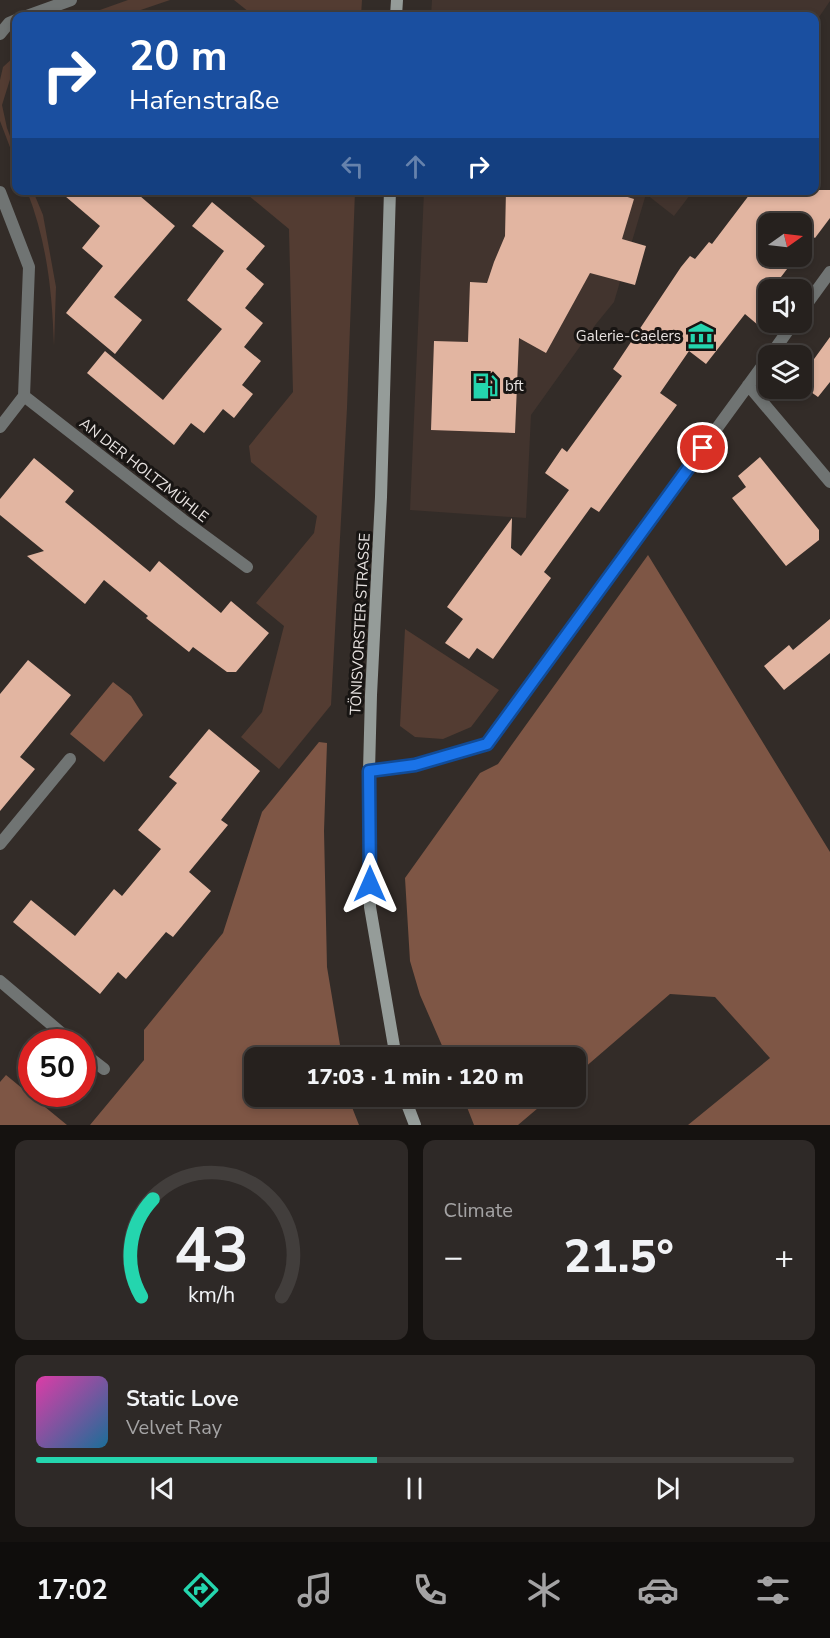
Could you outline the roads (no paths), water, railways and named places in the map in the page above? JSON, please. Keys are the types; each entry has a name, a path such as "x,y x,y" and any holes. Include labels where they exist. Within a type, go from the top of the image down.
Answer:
{"main road":[{"name":"TÖNISVORSTER STRASSE","path":"390,195 381,497 370,695 369,771 370,907 394,1047"},
{"path":"408,1107 415,1125"}],"street":[{"path":"38,12 70,0"},
{"path":"0,34 12,22"},
{"path":"0,192 29,267 24,396 0,427"},
{"path":"812,297 830,272"},
{"path":"369,771 415,765 487,744 758,372"},
{"path":"748,385 830,482"},
{"name":"AN DER HOLTZMÜHLE","path":"24,396 164,506 247,567"},
{"path":"0,844 70,759"},
{"path":"0,981 57,1029"},
{"path":"96,1063 104,1070"}],"place":[{"name":"Galerie-Caelers","path":"701,336"},
{"name":"bft","path":"485,386"}]}
